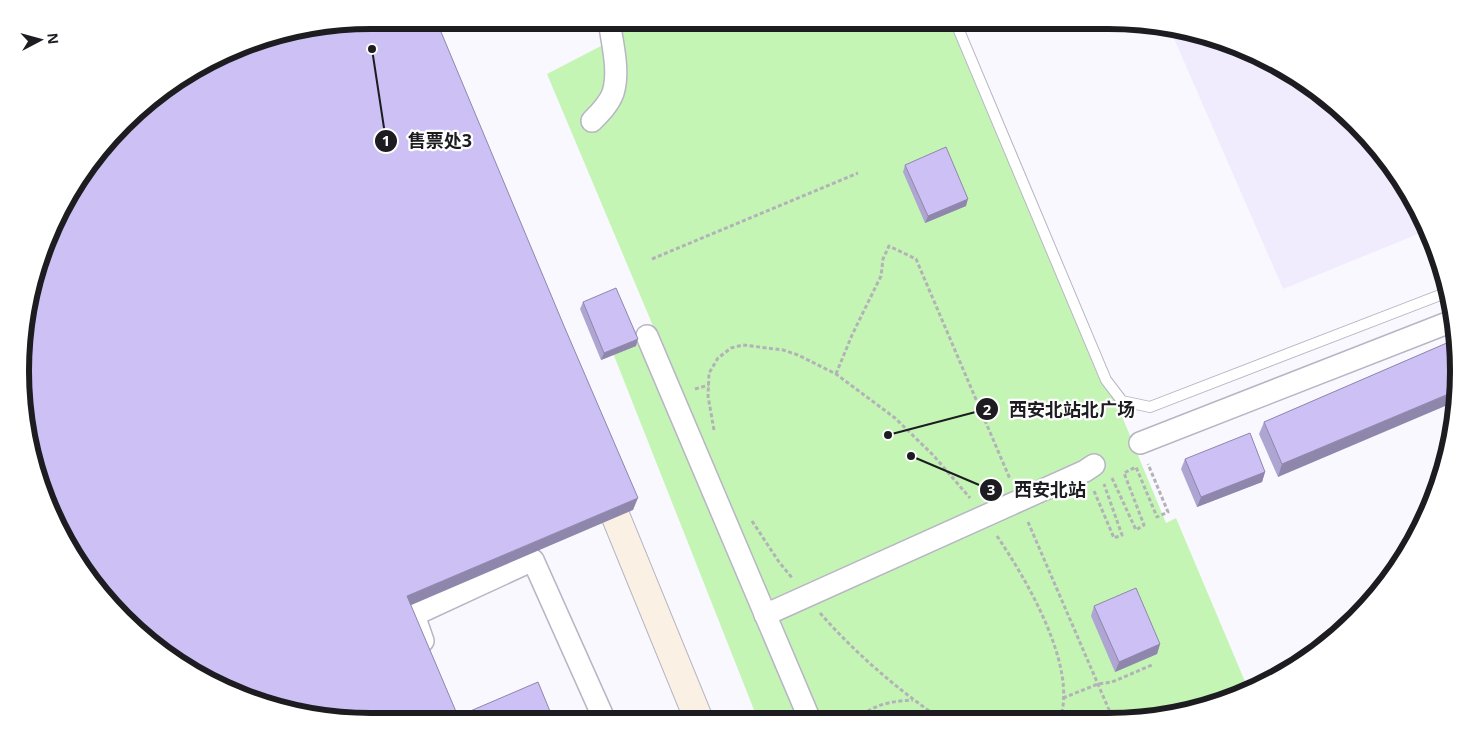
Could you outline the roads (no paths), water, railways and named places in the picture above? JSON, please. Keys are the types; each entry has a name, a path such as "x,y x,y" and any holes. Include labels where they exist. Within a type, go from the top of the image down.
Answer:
{"main road":[{"path":"600,478 696,713"},
{"path":"564,508 572,504 611,505 639,573"}],"street":[{"path":"592,121 605,107 612,95 616,81 610,29"},
{"path":"1140,443 1447,323"},
{"path":"647,336 807,713"},
{"path":"765,615 1089,468"},
{"path":"430,659 414,615 533,560 602,713"}],"lane":[{"path":"958,29 1106,380 1122,401 1150,407 1442,294"}],"place":[{"name":"售票处3","path":"372,49"},
{"name":"西安北站北广场","path":"888,435"},
{"name":"西安北站","path":"911,456"}]}
